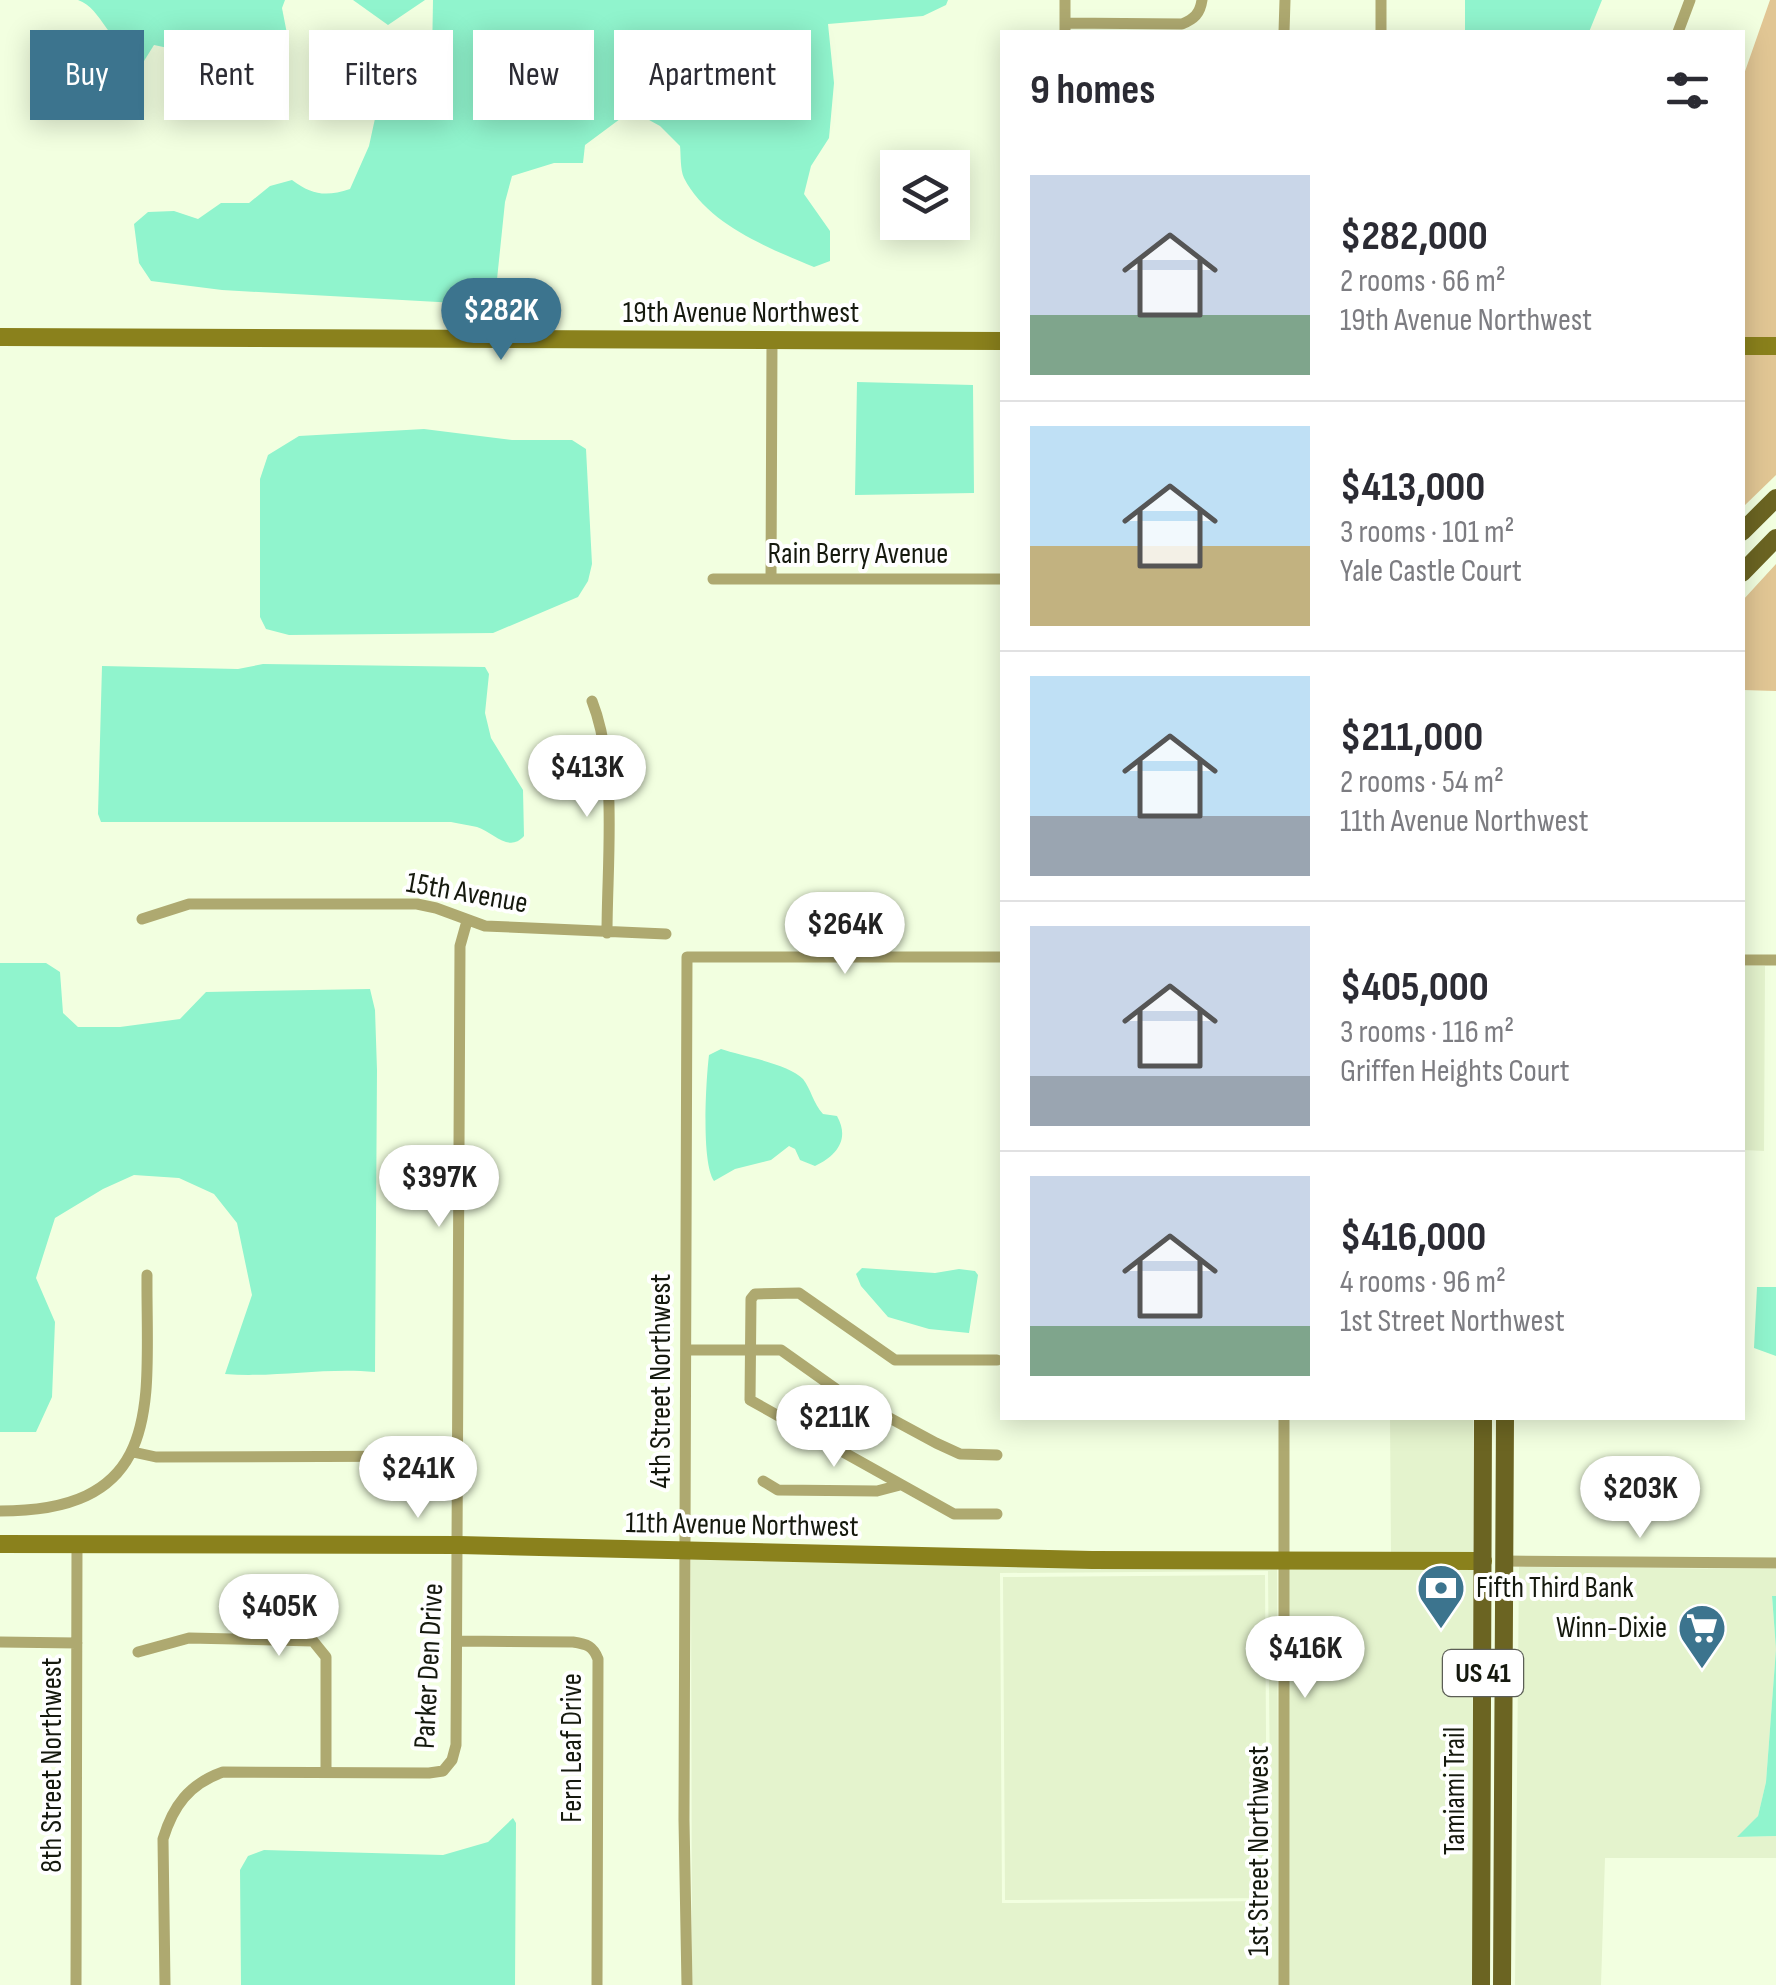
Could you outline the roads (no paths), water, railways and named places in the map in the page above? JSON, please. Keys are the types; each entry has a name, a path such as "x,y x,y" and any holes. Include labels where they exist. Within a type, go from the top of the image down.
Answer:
{"main road":[{"path":"1745,529 1776,498"},
{"path":"1745,570 1770,544"},
{"name":"Tamiami Trail","path":"1481,1985 1483,1420"},
{"name":"Tamiami Trail","path":"1502,1985 1505,1420"},
{"path":"1484,1506 1492,1520 1494,1547 1504,1560"},
{"path":"1484,1561 1493,1566 1504,1587"}],"street":[{"path":"1065,0 1065,28 1182,24 1199,12 1202,0"},
{"path":"1284,30 1285,0"},
{"path":"1381,0 1381,30"},
{"path":"1679,30 1690,0"},
{"name":"19th Avenue Northwest","path":"0,336 1000,342"},
{"path":"770,579 772,340"},
{"path":"1745,346 1776,346"},
{"path":"1745,532 1770,544"},
{"name":"Rain Berry Avenue","path":"713,580 1000,579"},
{"path":"592,701 602,727 607,760 607,934"},
{"name":"15th Avenue","path":"142,919 189,904 367,904 436,908 467,921 500,928 666,934"},
{"name":"Parker Den Drive","path":"166,1985 163,1839 180,1799 207,1778 222,1772 443,1771 452,1760 456,1745 458,1641 460,946 467,921"},
{"name":"4th Street Northwest","path":"687,1985 687,956 1000,957"},
{"path":"1745,960 1776,960"},
{"path":"0,1512 37,1512 92,1495 133,1452 145,1404 147,1274"},
{"path":"997,1514 954,1514 750,1400 750,1299 755,1294 799,1294 895,1360 998,1360"},
{"path":"686,1350 781,1350 836,1389 960,1454 997,1455"},
{"name":"1st Street Northwest","path":"1284,1420 1284,1985"},
{"path":"133,1452 156,1457 458,1456"},
{"path":"763,1481 778,1490 877,1491 900,1485"},
{"name":"11th Avenue Northwest","path":"0,1544 458,1545 686,1552 1484,1561"},
{"name":"8th Street Northwest","path":"76,1985 77,1544"},
{"path":"1504,1560 1776,1563"},
{"path":"138,1652 189,1638 313,1641 326,1658 326,1772"},
{"name":"Fern Leaf Drive","path":"458,1641 573,1642 587,1644 598,1659 597,1985"},
{"path":"0,1642 78,1643"}],"place":[{"name":"Fifth Third Bank","path":"1441,1630"},
{"name":"Winn-Dixie","path":"1702,1670"}]}
